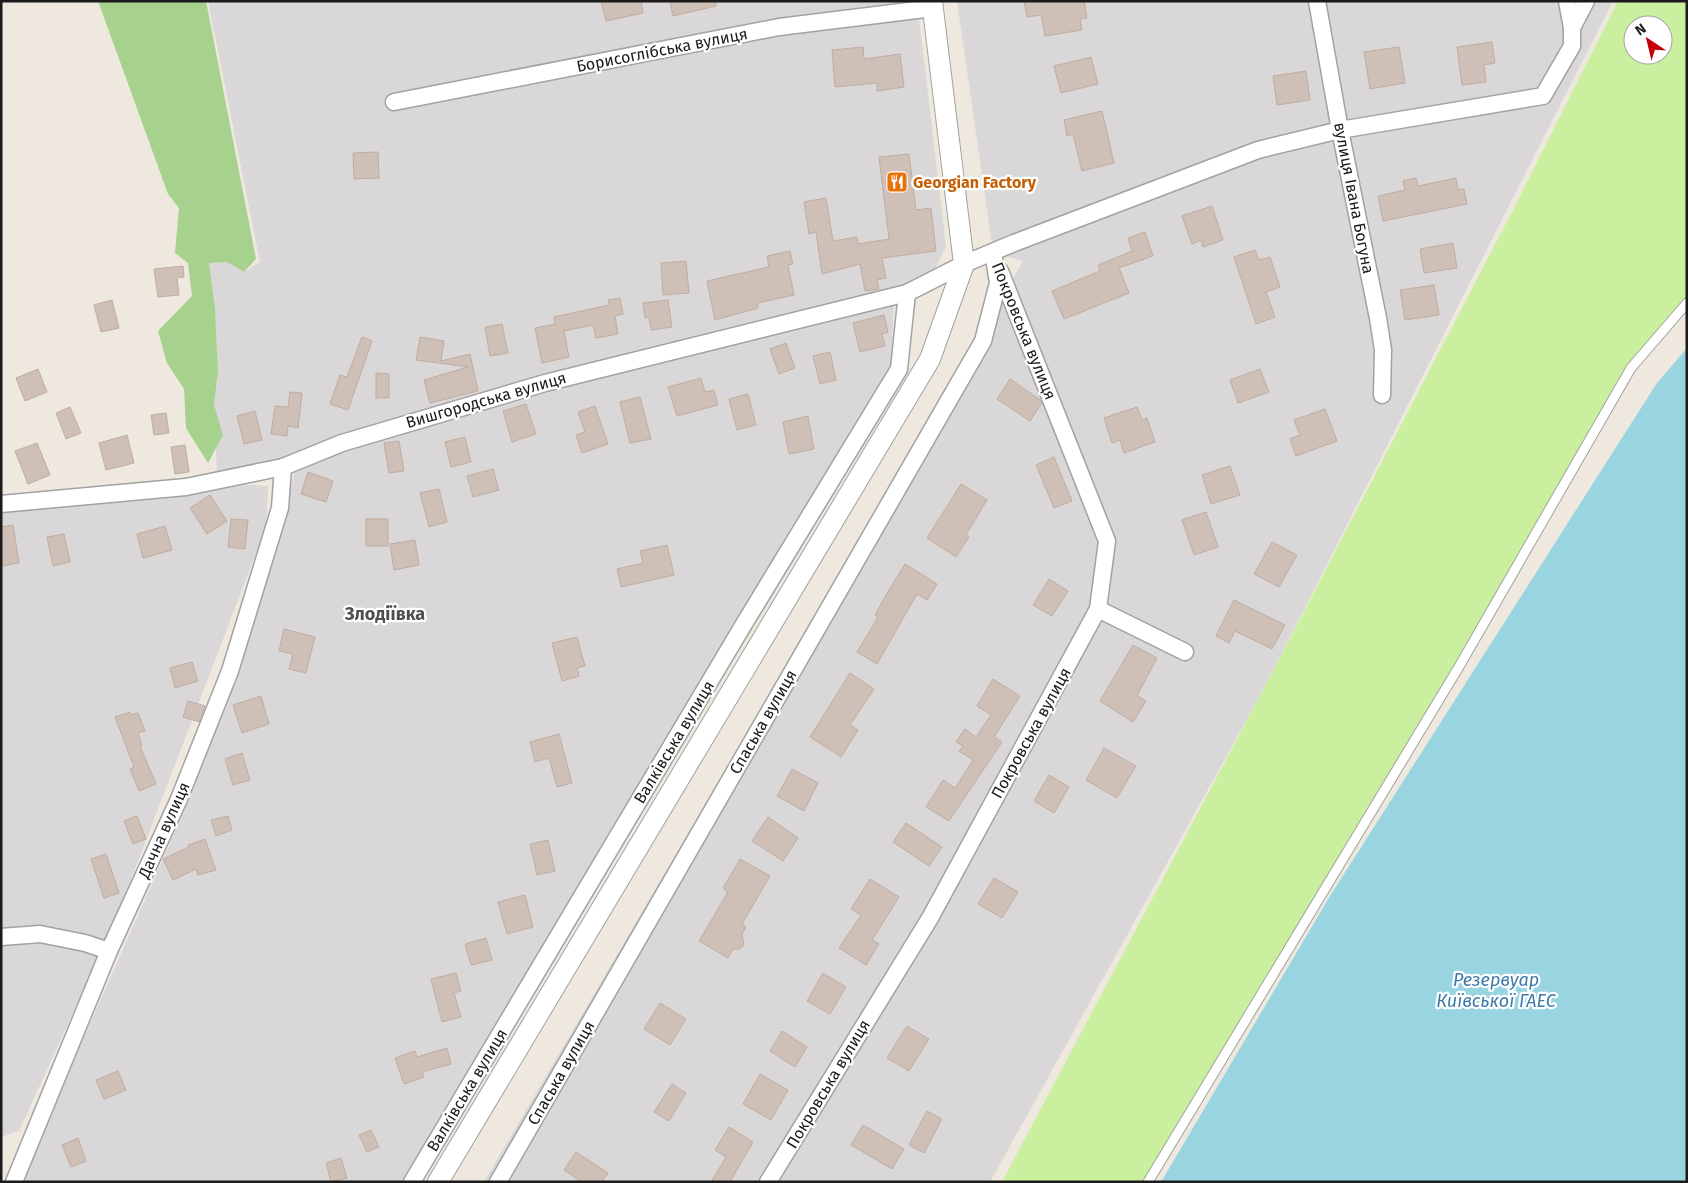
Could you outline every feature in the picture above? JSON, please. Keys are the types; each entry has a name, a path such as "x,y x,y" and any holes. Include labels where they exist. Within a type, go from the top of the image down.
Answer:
{"street":[{"name":"вулиця Івана Богуна","path":"1317,1 1340,130 1378,318 1383,350 1382,394"},
{"path":"1567,1 1572,28"},
{"path":"1572,28 1586,1"},
{"path":"438,1182 930,359 964,264 932,5"},
{"name":"Борисоглібська вулиця","path":"394,102 779,28 932,5"},
{"name":"Вишгородська вулиця","path":"1,504 186,487 283,467 342,443 545,383 907,293 964,264 993,252 1258,150 1340,130 1543,96 1572,46 1572,28"},
{"name":"Покровська вулиця","path":"768,1182 930,918 1098,609 1107,541 993,252"},
{"name":"Спаська вулиця","path":"498,1182 983,341 998,283 993,252"},
{"name":"Валківська вулиця","path":"412,1182 899,369 907,293"},
{"name":"Дачна вулиця","path":"9,1179 109,951 179,799 230,671 280,508 283,467"},
{"path":"840,467 858,478"},
{"path":"1098,609 1185,652"},
{"path":"592,879 612,890"},
{"path":"1,937 40,934 85,943 109,951"}],"lane":[{"path":"1148,1182 1460,665 1631,368 1687,303"}],"shaded area":[{"path":"208,1 917,1 946,247 935,269 895,289 285,459 217,474 214,405 218,371 215,308 209,263 227,262 244,272 260,262"},
{"path":"957,1 1613,1 1262,692 990,1182 484,1182 1023,261 993,252"},
{"path":"894,303 891,365 401,1182 12,1182 25,1170 191,796 281,525 296,468 426,421"},
{"path":"233,484 268,486 266,527 117,916 19,1131 1,1137 1,513"}],"green space":[{"path":"98,1 206,1 256,259 244,272 227,262 209,263 215,308 218,371 214,405 223,435 208,463 186,428 184,389 167,363 158,331 192,296 188,263 175,253 179,208 168,194"},
{"path":"1618,1 1687,1 1687,303 1631,368 1460,665 1148,1182 1002,1182 1262,692 1512,212"}],"water":[{"name":"Резервуар Київської ГАЕС","path":"1687,348 1687,1182 1161,1182 1330,896 1657,383"}],"building":[{"path":"601,1 641,1 643,13 606,21"},
{"path":"670,1 716,1 716,6 673,16"},
{"path":"1024,1 1084,1 1087,18 1080,19 1082,30 1045,36 1041,15 1027,17"},
{"path":"1492,42 1495,63 1484,65 1486,82 1462,85 1457,47"},
{"path":"863,47 864,59 900,54 904,87 877,91 877,83 835,87 832,50"},
{"path":"1399,47 1405,83 1370,89 1364,52"},
{"path":"1091,57 1098,84 1061,93 1054,66"},
{"path":"1306,71 1310,100 1277,105 1273,76"},
{"path":"1102,111 1114,163 1082,171 1073,134 1067,136 1064,120"},
{"path":"378,152 379,178 354,179 353,153"},
{"path":"909,154 916,210 931,208 936,251 882,258 886,278 877,280 879,289 865,291 860,264 822,274 816,232 809,234 804,202 826,198 833,241 857,237 858,244 889,239 879,157"},
{"path":"1416,178 1418,186 1456,178 1458,190 1464,189 1467,204 1383,221 1378,196 1405,190 1403,181"},
{"path":"1212,206 1223,240 1203,247 1201,240 1192,244 1182,216"},
{"path":"1145,232 1153,256 1119,268 1129,293 1064,319 1052,291 1100,271 1098,265 1132,251 1128,238"},
{"path":"1453,243 1457,268 1424,273 1420,249"},
{"path":"1255,250 1259,260 1270,257 1280,287 1266,292 1275,317 1256,324 1234,257"},
{"path":"790,251 793,264 788,265 794,295 757,303 758,308 715,320 707,281 769,267 767,256"},
{"path":"686,261 689,293 663,295 661,263"},
{"path":"183,266 184,277 177,278 179,295 158,297 154,269"},
{"path":"1434,285 1439,315 1405,320 1400,290"},
{"path":"620,298 623,314 615,316 618,334 596,338 593,325 564,331 569,357 542,363 535,328 555,324 554,317 609,305 608,300"},
{"path":"112,300 119,328 101,332 94,305"},
{"path":"668,300 672,327 651,330 649,317 645,318 643,303"},
{"path":"884,315 888,332 882,334 885,346 860,352 853,323"},
{"path":"502,324 508,353 490,356 485,327"},
{"path":"362,337 372,341 348,410 330,404 340,375 347,377"},
{"path":"420,337 444,341 441,361 470,354 478,391 430,403 424,380 468,367 416,360"},
{"path":"786,343 795,368 779,374 770,349"},
{"path":"830,352 836,380 820,384 813,356"},
{"path":"38,369 47,392 25,401 16,378"},
{"path":"1260,369 1269,392 1238,403 1230,380"},
{"path":"376,373 389,374 389,398 376,398"},
{"path":"701,378 705,392 714,390 718,405 677,416 668,387"},
{"path":"1010,379 1042,403 1030,421 997,399"},
{"path":"290,392 302,393 298,428 288,426 287,436 271,434 275,406 288,407"},
{"path":"748,394 756,425 737,430 729,399"},
{"path":"640,397 651,439 630,443 620,402"},
{"path":"526,404 536,434 512,442 503,411"},
{"path":"595,406 608,444 582,453 576,435 585,432 578,412"},
{"path":"70,407 81,433 66,439 56,413"},
{"path":"1137,407 1142,420 1147,418 1155,442 1124,453 1120,440 1112,443 1104,418"},
{"path":"1325,409 1337,441 1296,456 1290,439 1300,435 1294,420"},
{"path":"255,411 262,440 244,444 237,416"},
{"path":"166,413 169,433 154,435 151,415"},
{"path":"808,416 814,449 789,454 783,422"},
{"path":"127,435 134,463 106,470 99,443"},
{"path":"465,437 471,462 451,467 445,442"},
{"path":"399,441 404,471 389,473 384,443"},
{"path":"37,443 50,475 28,484 15,451"},
{"path":"185,445 189,472 175,474 171,447"},
{"path":"1054,457 1072,501 1054,508 1036,465"},
{"path":"1230,466 1240,495 1211,504 1202,475"},
{"path":"493,469 499,490 473,497 467,476"},
{"path":"308,472 333,481 326,502 301,494"},
{"path":"961,484 987,500 966,535 969,537 956,557 927,538"},
{"path":"439,489 447,522 429,527 420,493"},
{"path":"210,495 227,521 207,534 190,508"},
{"path":"1206,512 1218,547 1194,555 1182,520"},
{"path":"231,519 248,520 245,549 228,547"},
{"path":"366,519 388,519 388,546 366,546"},
{"path":"13,525 19,563 1,566 1,527"},
{"path":"165,526 172,550 143,558 137,534"},
{"path":"64,534 70,562 53,566 47,537"},
{"path":"415,540 419,565 394,570 390,544"},
{"path":"1272,542 1297,555 1279,587 1254,574"},
{"path":"667,545 674,575 621,587 617,569 643,563 640,551"},
{"path":"905,564 937,584 927,600 917,594 877,664 857,652 878,617 875,615"},
{"path":"1049,579 1068,591 1052,616 1033,605"},
{"path":"1234,600 1285,625 1272,649 1235,631 1229,643 1216,636"},
{"path":"284,629 315,637 306,673 289,669 293,654 279,651"},
{"path":"577,637 585,666 577,668 579,676 562,681 552,643"},
{"path":"1133,645 1157,658 1137,696 1146,701 1133,722 1100,701"},
{"path":"192,662 198,681 175,688 170,668"},
{"path":"850,673 874,689 850,725 858,730 841,757 810,737"},
{"path":"993,679 1020,696 994,737 1002,742 949,821 926,807 943,780 955,788 973,760 959,751 963,746 956,742 965,729 976,737 991,715 977,706"},
{"path":"261,696 269,724 242,733 233,705"},
{"path":"188,701 205,706 199,722 183,717"},
{"path":"130,712 131,715 138,713 145,731 138,733 142,745 140,746 156,784 139,791 130,769 134,767 115,717"},
{"path":"559,734 572,783 557,787 549,758 535,762 530,742"},
{"path":"1104,748 1136,766 1117,798 1086,780"},
{"path":"242,753 250,780 233,785 225,759"},
{"path":"792,769 818,783 804,811 777,796"},
{"path":"1049,775 1069,787 1054,813 1034,801"},
{"path":"137,816 146,839 133,844 124,821"},
{"path":"228,816 232,830 216,836 211,820"},
{"path":"768,817 798,838 783,861 752,841"},
{"path":"906,823 942,847 929,866 893,842"},
{"path":"205,839 216,870 198,875 196,869 173,880 163,859 189,847 188,845"},
{"path":"548,840 555,871 537,875 530,844"},
{"path":"106,854 119,893 104,898 91,859"},
{"path":"740,859 770,876 742,924 746,927 742,934 744,945 739,949 733,949 728,958 699,941 728,892 723,888"},
{"path":"994,878 1018,892 1002,918 978,904"},
{"path":"870,879 899,897 872,940 879,944 866,965 839,948 861,915 851,909"},
{"path":"525,895 533,927 507,934 498,902"},
{"path":"486,938 492,960 471,965 465,944"},
{"path":"456,973 461,991 454,993 461,1017 442,1022 431,979"},
{"path":"823,973 846,987 830,1014 807,1001"},
{"path":"660,1003 686,1019 670,1045 644,1029"},
{"path":"907,1026 929,1039 909,1071 887,1058"},
{"path":"782,1031 807,1047 795,1067 770,1051"},
{"path":"447,1048 451,1064 422,1072 424,1077 404,1084 395,1058 415,1051 417,1057"},
{"path":"118,1071 126,1090 104,1099 96,1080"},
{"path":"760,1074 788,1090 771,1120 743,1104"},
{"path":"672,1084 686,1093 669,1121 654,1112"},
{"path":"927,1111 942,1119 924,1153 909,1145"},
{"path":"863,1125 904,1149 892,1169 851,1145"},
{"path":"729,1127 753,1142 730,1182 711,1182 726,1157 715,1150"},
{"path":"371,1130 379,1147 367,1152 359,1135"},
{"path":"78,1138 86,1161 71,1167 62,1145"},
{"path":"576,1152 608,1173 602,1182 582,1182 564,1170"},
{"path":"341,1158 347,1178 331,1182 326,1163"}],"place":[{"name":"Georgian Factory","path":"897,182"}],"district":[{"name":"Злодіївка","path":"385,614"}]}
